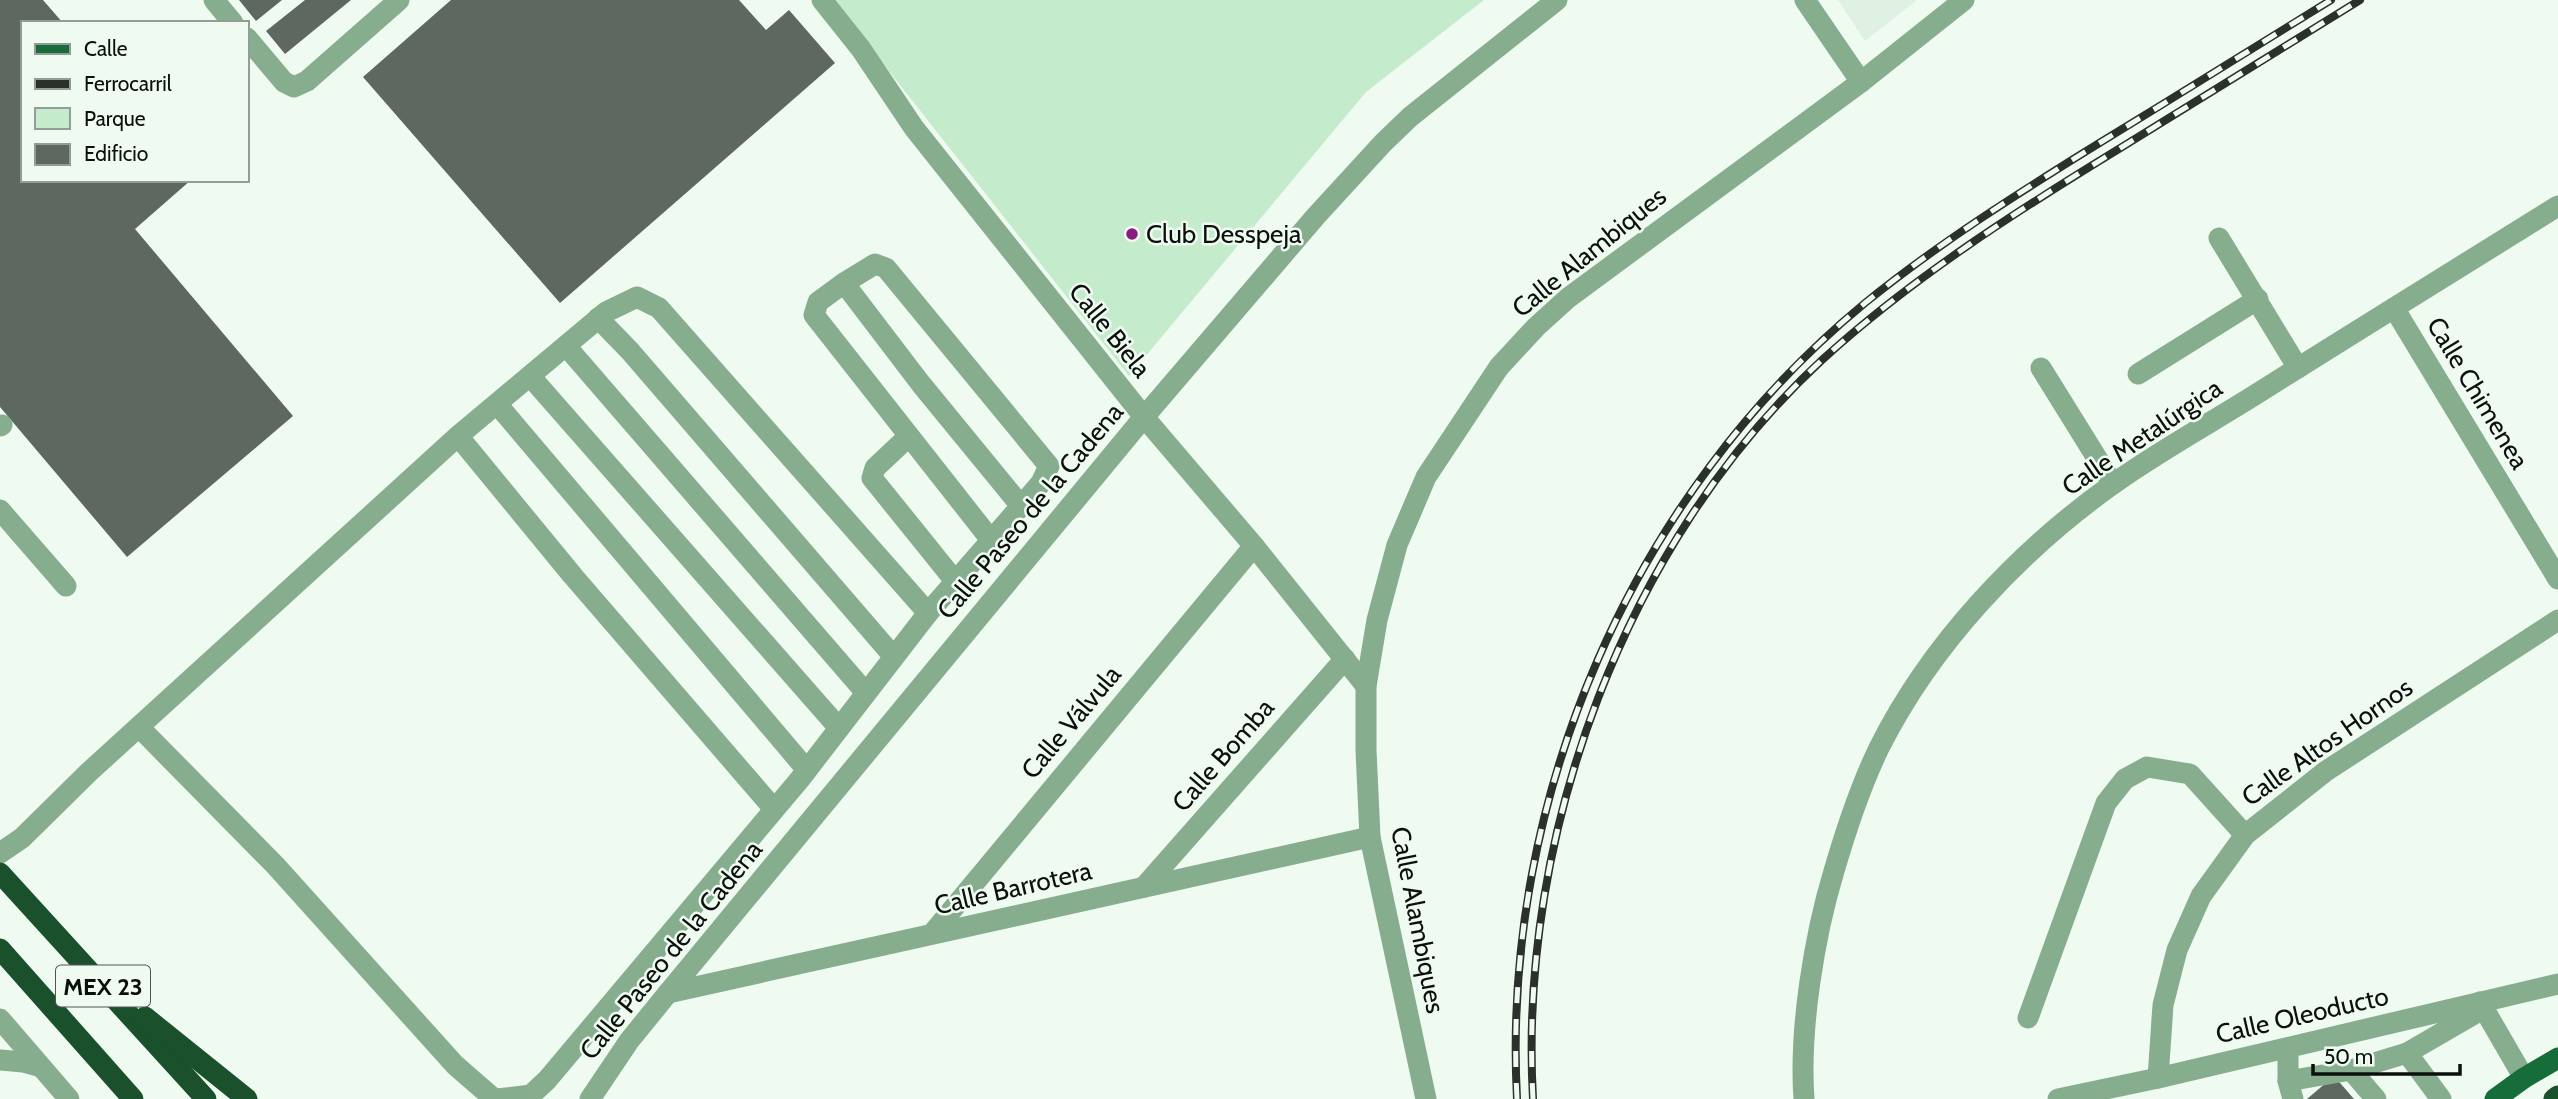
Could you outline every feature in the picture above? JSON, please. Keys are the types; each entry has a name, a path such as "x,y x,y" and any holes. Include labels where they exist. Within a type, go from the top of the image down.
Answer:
{"highway":[{"name":"MEX 23","path":"0,873 206,1099"},
{"name":"MEX 23","path":"0,949 133,1099"},
{"path":"96,978 247,1099"}],"main road":[{"path":"2495,1099 2558,1058"}],"street":[{"path":"214,0 231,21"},
{"path":"248,39 284,82 294,86 307,81 399,0"},
{"name":"Calle Biela","path":"822,0 861,49 914,128 1144,417 1254,546 1366,686"},
{"name":"Calle Paseo de la Cadena","path":"590,1099 629,1041 668,993 1144,417 1316,216 1382,143 1410,117 1557,0"},
{"path":"1805,0 1861,82"},
{"name":"Calle Alambiques","path":"1426,1099 1370,837 1366,686 1377,620 1397,545 1426,478 1499,367 1536,327 1568,298 1861,82 1964,0"},
{"name":"Calle Metalúrgica","path":"1804,1099 1802,1076 1810,991 1822,910 1846,830 1879,748 1924,672 1974,608 2041,543 2113,484 2558,206"},
{"path":"2219,238 2298,368"},
{"path":"139,727 275,865 455,1065 496,1099 531,1095 547,1080 807,770 928,613 1041,483 1049,466 886,268 875,264 818,302 814,315 991,540"},
{"path":"844,283 929,394 1021,506"},
{"path":"0,853 22,838 139,727 458,436 598,318 637,297 659,308 928,613"},
{"path":"2138,374 2258,299"},
{"name":"Calle Chimenea","path":"2394,308 2558,579"},
{"path":"598,318 630,351 894,657"},
{"path":"566,346 866,693"},
{"path":"2041,368 2113,484"},
{"path":"530,376 839,728"},
{"path":"496,404 807,770"},
{"path":"458,436 573,576 774,809"},
{"path":"909,436 875,468 872,478 955,581"},
{"path":"0,510 66,586"},
{"name":"Calle Válvula","path":"932,934 1254,546"},
{"name":"Calle Altos Hornos","path":"2158,1078 2163,1004 2177,950 2201,896 2245,835 2326,772 2558,620"},
{"name":"Calle Bomba","path":"1144,887 1345,659"},
{"path":"2028,1018 2106,803 2126,779 2147,767 2190,774 2245,835"},
{"name":"Calle Barrotera","path":"668,993 1370,837"},
{"name":"Calle Oleoducto","path":"2058,1099 2482,1006 2558,984"},
{"path":"2288,1048 2290,1090 2407,1053 2482,1006 2524,1078"},
{"path":"0,1019 69,1099"},
{"path":"2407,1053 2441,1099"},
{"path":"0,1060 41,1066"},
{"path":"2351,1070 2376,1099"}],"shaded area":[{"path":"1838,0 1917,0 1865,41"}],"green space":[{"name":"Club Desspeja","path":"833,0 1484,0 1366,92 1129,376"}],"building":[{"path":"0,0 43,0 61,21 21,21 21,182 189,182 135,229 293,416 127,557 0,407"},
{"path":"239,0 282,0 256,21"},
{"path":"305,0 351,0 285,54 266,31"},
{"path":"451,0 739,0 766,30 789,10 835,63 560,303 363,77"},
{"path":"2334,1076 2354,1099 2307,1099"}],"railway":[{"path":"1517,1099 1518,986 1532,875 1559,765 1598,660 1648,560 1710,466 1782,380 1865,303 1893,281 2010,199 2331,0"},
{"path":"1533,1099 1533,999 1544,897 1566,797 1598,698 1640,604 1692,515 1752,433 1822,360 1929,273 2044,196 2360,0"}],"place":[{"name":"Club Desspeja","path":"1132,234"}]}
